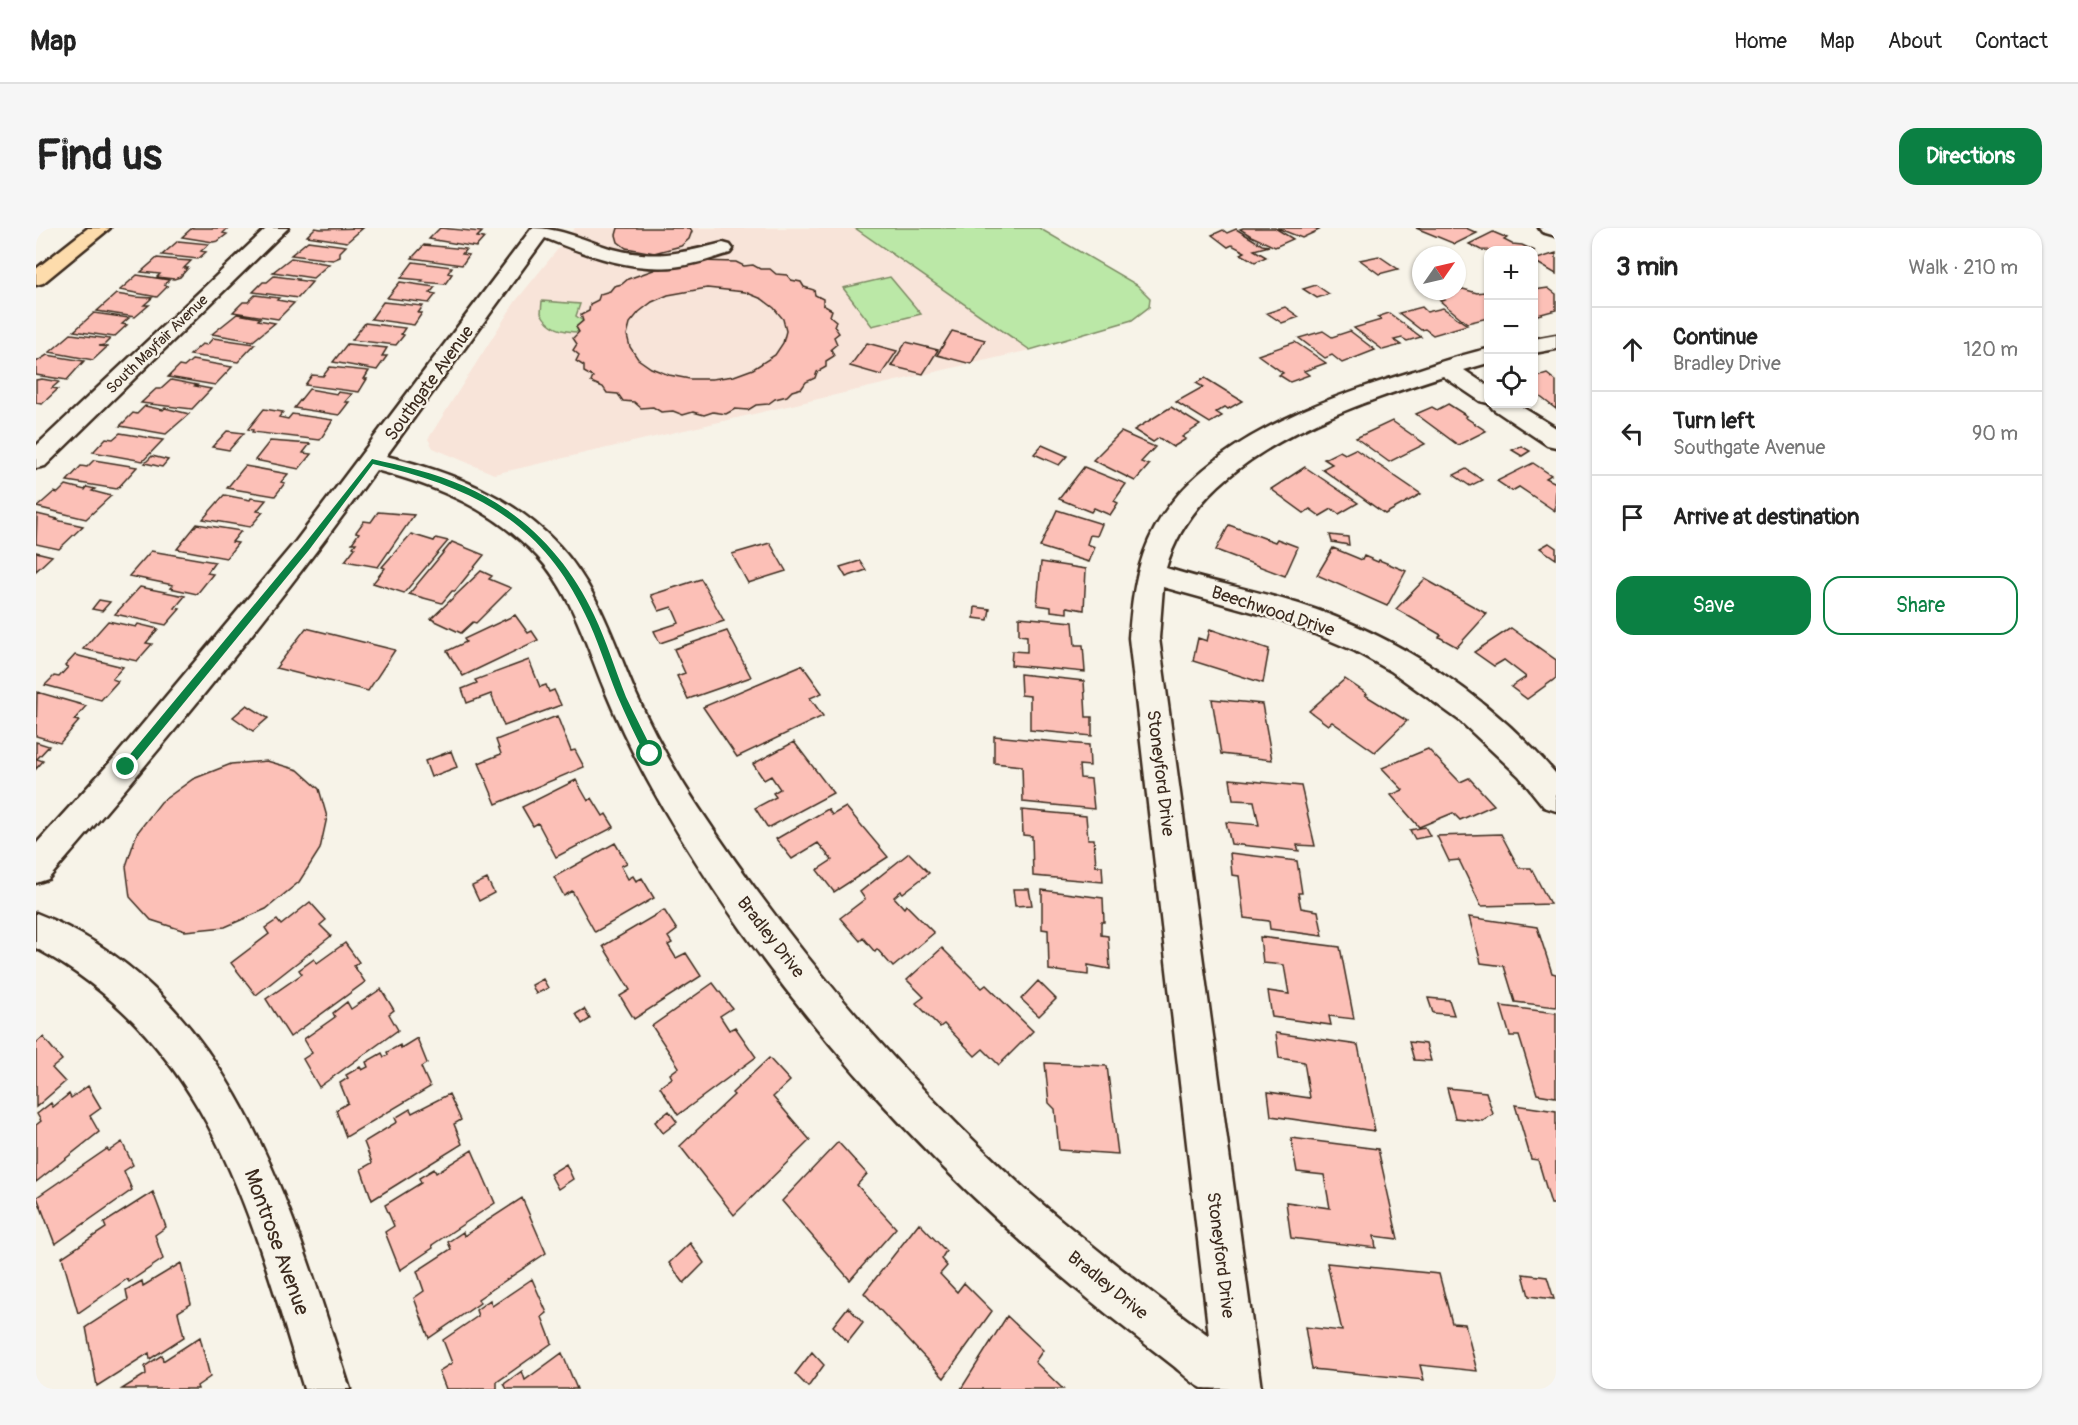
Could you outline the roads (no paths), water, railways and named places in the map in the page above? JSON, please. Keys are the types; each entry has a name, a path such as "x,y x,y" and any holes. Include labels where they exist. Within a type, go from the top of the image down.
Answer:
{"main road":[{"path":"36,279 100,228"}],"street":[{"name":"South Mayfair Avenue","path":"36,460 278,228"},
{"path":"1548,228 1556,230"},
{"path":"542,229 601,253 657,261 674,261 723,249"},
{"name":"Southgate Avenue","path":"36,868 119,775 217,659 306,548 542,229"},
{"path":"1538,345 1556,342"},
{"name":"Stoneyford Drive","path":"1238,1387 1144,638 1150,574 1169,526 1186,503 1211,477 1240,456 1318,415 1400,382 1484,357"},
{"path":"1446,368 1484,393"},
{"path":"1507,408 1556,439"},
{"name":"Bradley Drive","path":"372,461 420,473 461,487 497,506 527,529 552,555 575,586 590,615 627,707 650,754 687,818 731,885 837,1021 905,1098 990,1184 1062,1248 1238,1387"},
{"name":"Beechwood Drive","path":"1150,574 1293,613 1344,634 1393,659 1441,689 1491,728 1539,775 1556,797"},
{"name":"Montrose Avenue","path":"36,930 74,949 134,994 189,1056 231,1124 266,1202 327,1389"}]}
